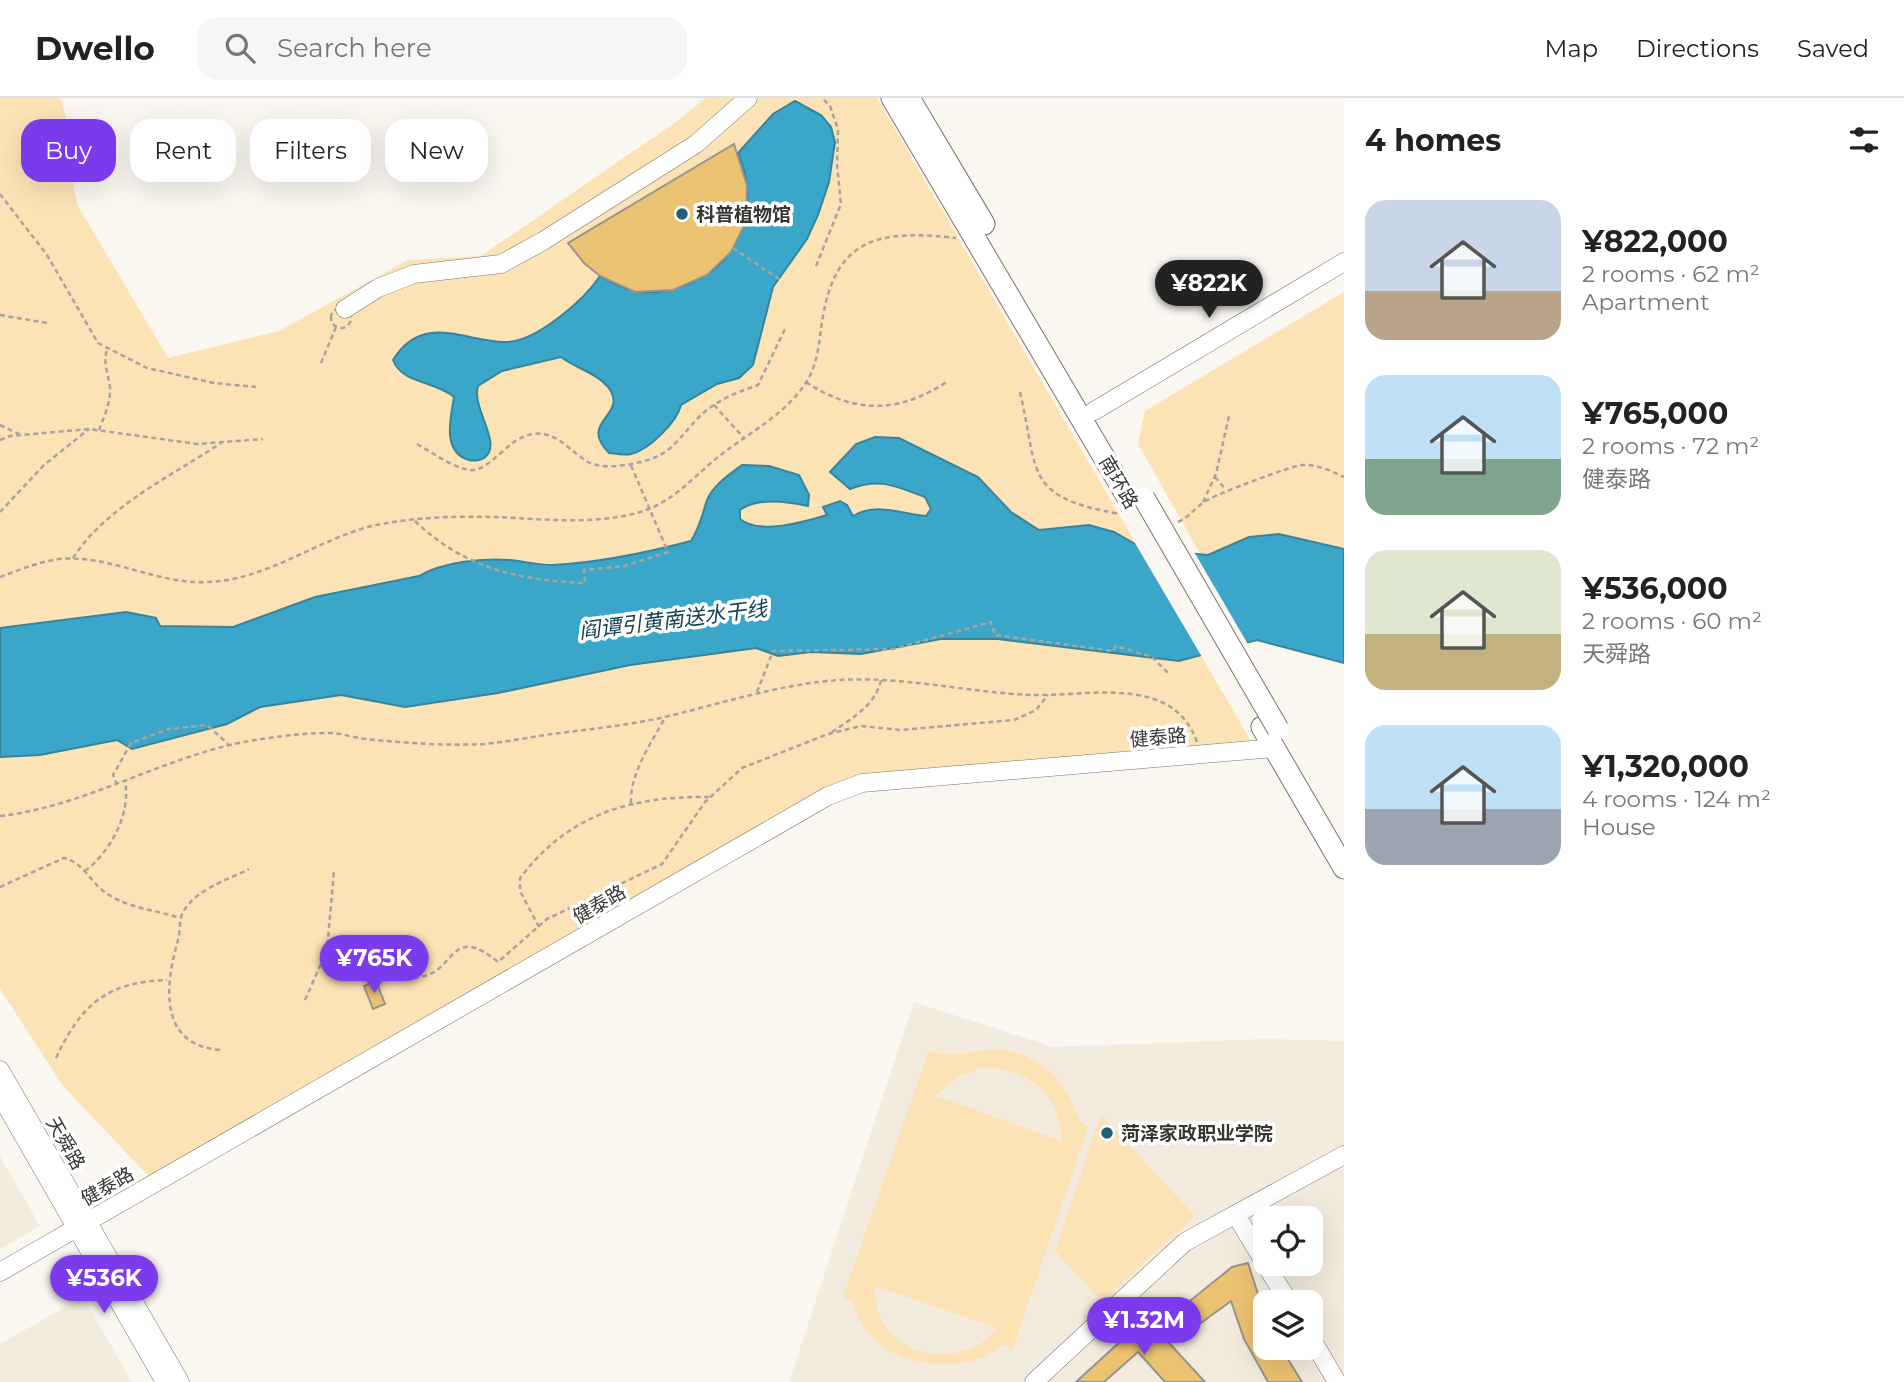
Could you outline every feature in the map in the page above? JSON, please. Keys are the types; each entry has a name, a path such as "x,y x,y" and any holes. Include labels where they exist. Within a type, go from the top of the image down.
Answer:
{"main road":[{"name":"南环路","path":"892,98 1271,735 1344,868"},
{"name":"南环路","path":"909,98 1094,411 1131,503"},
{"name":"南环路","path":"1271,735 1344,841"}],"street":[{"path":"345,309 378,288 414,274 500,264 542,241 696,144 748,98"},
{"path":"1094,411 1344,262"},
{"name":"健泰路","path":"0,1272 828,796 862,783 1201,755 1271,735"},
{"name":"天舜路","path":"0,1070 165,1382"},
{"name":"天舜路","path":"0,1095 180,1382"},
{"path":"1034,1382 1185,1242 1344,1155"},
{"path":"1236,1215 1253,1243"},
{"path":"1323,1358 1337,1382"}],"path":[{"path":"816,266 842,204 837,164 838,129 831,106 822,98"},
{"path":"0,194 47,256 98,343 147,368 214,383 256,387"},
{"path":"0,577 30,565 72,560 95,561 188,582 211,582 282,564 372,526 459,517 590,519 648,508 662,503 791,401 806,382 818,350 828,291 838,268 853,249 871,241 908,237 977,240"},
{"path":"733,248 779,279"},
{"path":"0,314 47,323"},
{"path":"321,363 336,327"},
{"path":"417,444 472,470 482,468 513,441 542,434 560,442 589,463 630,463 659,456 714,405 758,385 785,329"},
{"path":"99,431 110,386 104,359 107,349"},
{"path":"806,382 843,403 869,407 894,404 920,396 948,381"},
{"path":"1020,392 1036,473 1050,491 1089,507 1131,503"},
{"path":"714,405 744,438"},
{"path":"1176,523 1188,517 1203,502 1215,477 1229,416"},
{"path":"0,425 22,435"},
{"path":"0,512 44,465 89,429"},
{"path":"0,440 22,435 89,429 197,444 263,439"},
{"path":"72,560 89,533 107,518 224,442"},
{"path":"414,520 451,550 478,563 534,581 585,583 584,570 624,566 668,552 630,463"},
{"path":"1203,502 1226,491 1302,466 1318,467 1344,477"},
{"path":"1215,477 1226,491"},
{"path":"757,692 773,651 892,649 991,622 995,635 1113,651 1116,646 1152,657 1168,673"},
{"path":"828,734 868,705 879,690 881,680"},
{"path":"0,816 29,813 117,785 190,755 229,745 294,735 332,733 408,743 488,743 666,716 757,692 830,681 881,680 948,684 991,693 1048,695 1111,692 1147,696 1164,704 1187,722 1201,755"},
{"path":"323,959 361,974 422,976 436,972 449,955 464,947 484,950 498,962 566,908 662,864 709,797 742,768 828,734 861,726 901,730 1014,720 1036,710 1048,695"},
{"path":"631,803 630,790 666,716"},
{"path":"117,785 113,775 131,743 169,729 207,725 216,730 229,745"},
{"path":"85,871 101,859 109,845 128,797 125,782"},
{"path":"539,927 520,891 520,878 561,833 631,803 675,797 709,797"},
{"path":"0,887 64,858 72,860 85,871 92,882 117,900 180,918"},
{"path":"220,1050 192,1045 184,1037 172,1011 167,980 180,918 186,907 198,897 249,869"},
{"path":"305,1000 323,959 330,925 334,871"},
{"path":"56,1058 80,1014 89,1004 138,984 167,980"}],"shaded area":[{"path":"0,98 60,98 66,119 21,119 21,182 73,182 78,206 168,358 279,331 408,260 481,256 673,124 706,98 877,98 1256,750 862,783 155,1183 63,1086 0,989"},
{"path":"1344,292 1344,610 1201,555 1138,444 1145,411"},
{"name":"菏泽家政职业学院","path":"914,1002 1053,1047 1267,1039 1344,1041 1344,1382 789,1382"},
{"path":"992,1049 1024,1055 1043,1066 1065,1090 1079,1119 1088,1127 1013,1349 1002,1345 985,1356 964,1363 941,1365 917,1361 895,1353 876,1341 861,1324 854,1302 843,1297 929,1050 956,1054","holes":["982,1068 1014,1073 1039,1087 1055,1110 1062,1141 936,1096 957,1077","875,1286 997,1328 997,1329 980,1344 960,1352 940,1354 919,1351 901,1342 886,1328 877,1309"]},
{"path":"1101,1115 1195,1216 1102,1302 1055,1251"},
{"path":"0,1156 40,1226 0,1249"},
{"path":"83,1297 132,1382 0,1382 0,1344"}],"water":[{"path":"795,101 821,115 831,127 835,142 829,182 807,239 773,287 753,365 739,378 717,384 681,405 668,427 654,441 625,455 609,453 601,442 598,433 600,425 610,412 613,397 608,387 598,378 561,357 502,371 478,386 479,405 491,444 489,452 481,460 469,460 460,456 454,449 450,433 454,397 404,374 397,368 393,360 405,345 418,336 432,333 493,341 520,340 546,327 572,307 600,276 625,289 648,292 682,286 707,274 722,262 734,247 742,230 747,192 738,153 773,114"},
{"name":"阎谭引黄南送水干线","path":"875,437 899,438 978,477 1011,512 1039,530 1089,525 1114,532 1144,549 1208,555 1249,537 1279,534 1344,549 1344,663 1257,640 1179,661 998,639 941,639 861,654 811,652 778,656 756,648 630,665 498,693 405,707 341,695 260,707 227,724 132,749 117,740 40,755 0,757 0,628 126,612 156,618 160,626 233,627 315,597 419,576 439,567 462,562 498,560 569,564 658,549 691,541 713,489 742,465 769,466 799,475 809,495 808,506 772,501 747,506 740,510 740,519 748,524 770,527 806,521 827,515 823,507 840,501 847,505 853,516 880,509 926,516 931,509 925,497 880,484 861,485 850,489 830,472 856,444"}],"pier":[{"path":"1132,538 1145,546 1193,550 1249,646 1202,657"}],"building":[{"name":"科普植物馆","path":"734,144 747,186 746,222 731,252 707,275 673,290 635,292 600,276 584,263 568,243"},
{"path":"376,981 385,1004 373,1009 364,986"},
{"path":"1248,1263 1257,1290 1253,1290 1253,1355 1244,1339 1231,1301 1197,1326 1181,1308 1232,1267"},
{"path":"1146,1318 1205,1382 1165,1382 1138,1352 1104,1382 1076,1382"},
{"path":"1256,1360 1288,1360 1302,1382 1268,1382"}],"place":[{"name":"科普植物馆","path":"682,214"},
{"name":"菏泽家政职业学院","path":"1107,1133"}]}
